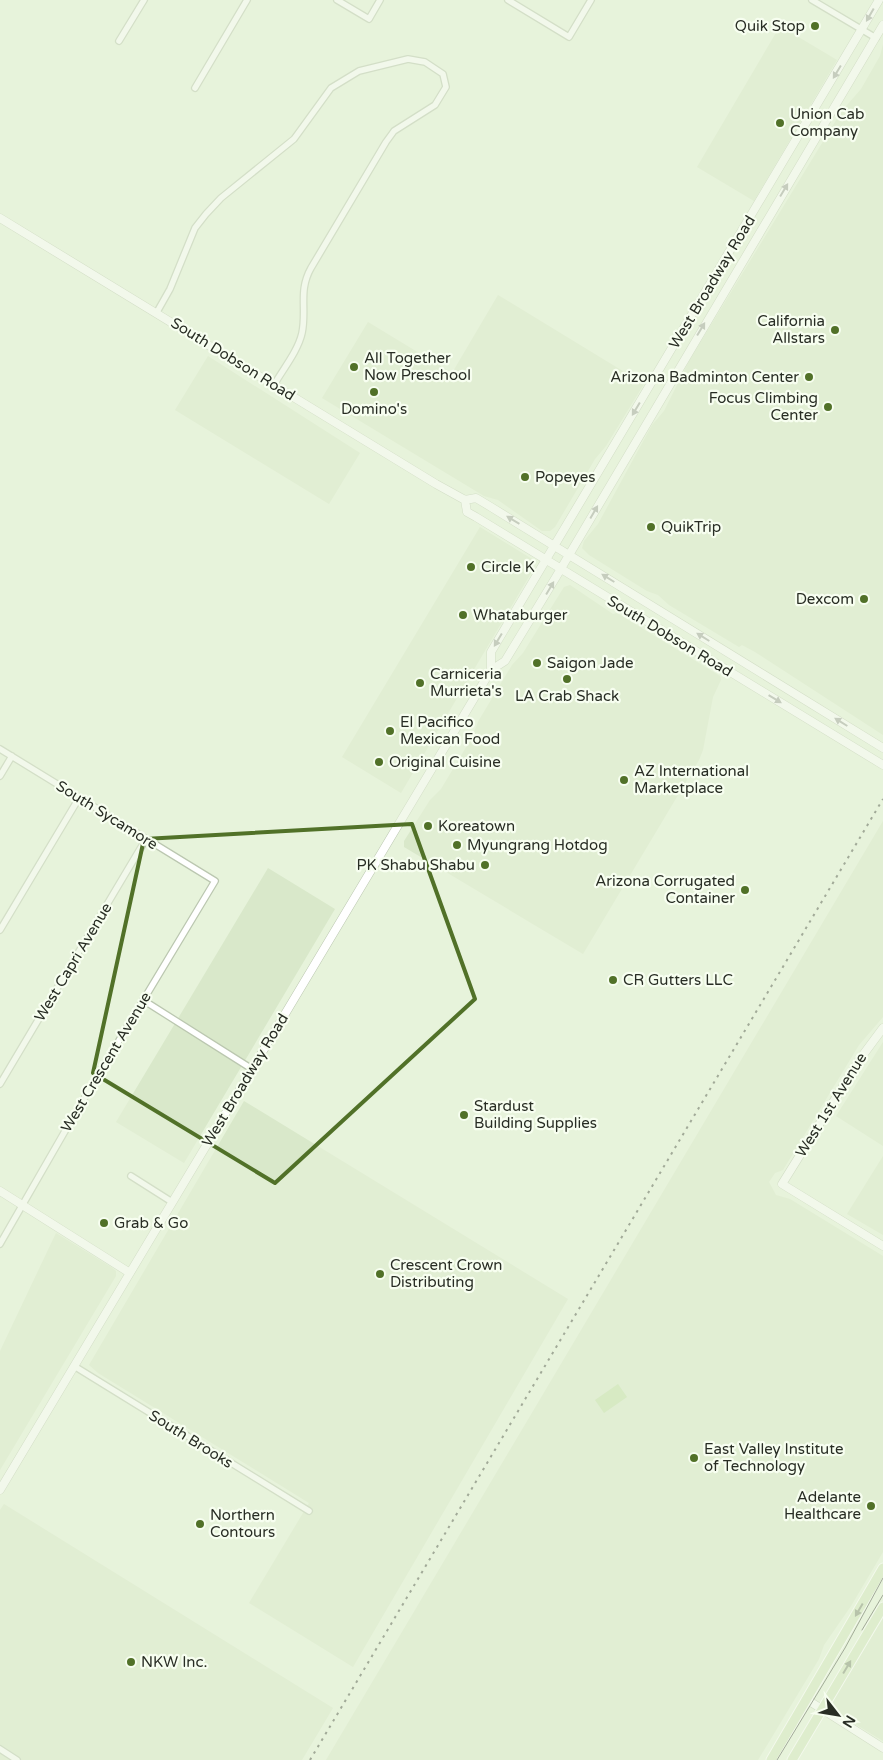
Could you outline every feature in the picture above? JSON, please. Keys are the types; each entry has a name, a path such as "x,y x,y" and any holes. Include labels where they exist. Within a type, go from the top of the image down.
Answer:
{"main road":[{"name":"West Broadway Road","path":"491,670 491,652 879,0"},
{"name":"West Broadway Road","path":"0,1490 491,670 505,661 561,569 883,25"},
{"name":"South Dobson Road","path":"0,218 465,500 476,498 883,748"},
{"name":"South Dobson Road","path":"465,500 467,512 883,766"},
{"name":"West 1st Avenue","path":"883,1028 860,1059 782,1184 883,1246"},
{"path":"0,1191 130,1272"},
{"path":"771,1760 809,1702 883,1568"},
{"path":"792,1760 883,1607"},
{"path":"809,1702 883,1748"}],"street":[{"path":"119,41 144,0"},
{"path":"195,88 247,0"},
{"path":"338,0 368,19 380,0"},
{"path":"508,0 569,37 591,0"},
{"path":"812,0 876,38"},
{"path":"157,312 170,289 195,228 222,198 290,143 331,88 354,74 415,59 425,62 443,74 446,87 436,105 394,131 390,136 320,252 305,278 302,290 304,323 300,341 274,385"},
{"name":"South Sycamore","path":"0,749 215,881"},
{"path":"0,776 12,756"},
{"path":"0,930 80,798"},
{"name":"West Capri Avenue","path":"0,1084 146,839"},
{"name":"West Crescent Avenue","path":"0,1244 215,881"},
{"path":"143,1000 252,1068"},
{"path":"132,1176 172,1202"},
{"name":"South Brooks","path":"74,1366 309,1511"},
{"path":"0,1749 17,1760"}],"highlighted area":[{"path":"412,824 475,999 275,1183 93,1073 144,839"}],"shaded area":[{"path":"780,26 837,60 754,201 697,167"},
{"path":"883,44 883,735 755,652 742,645 739,647 669,605 658,595 647,591 589,555 582,548 584,541 598,524 652,425 664,411 689,361 841,112 861,89 880,56"},
{"path":"498,295 644,384 606,446 595,459 555,527 550,531 542,531 498,500 484,496 322,398 368,322 452,373"},
{"path":"208,356 360,453 329,504 175,410"},
{"path":"480,527 532,559 534,568 401,793 342,757"},
{"path":"570,585 613,614 617,613 720,676 721,680 713,697 703,750 699,760 583,954 404,847 404,841 430,800 441,789 512,665 523,653 564,587"},
{"name":"East Valley Institute of Technology","path":"883,821 883,1017 859,1045 783,1170 775,1173 769,1182 776,1195 790,1199 883,1256 883,1552 851,1606 824,1645 819,1659 758,1760 326,1760"},
{"path":"268,868 335,909 184,1163 116,1122"},
{"path":"883,1042 883,1146 836,1116"},
{"path":"244,1101 568,1299 353,1667 249,1603 309,1503 98,1373 89,1365"},
{"path":"883,1156 883,1235 847,1214"},
{"path":"56,1233 111,1267 116,1271 116,1276 0,1470 0,1351"},
{"path":"4,1504 333,1708 302,1760 0,1760 0,1510"},
{"path":"883,1618 883,1741 842,1716 831,1708 831,1704"}],"green space":[{"path":"618,1384 627,1397 604,1413 595,1400"}],"tram line":[{"path":"777,1760 845,1648 883,1578"},
{"path":"862,1630 883,1595"}],"railway":[{"path":"310,1760 883,799"}],"place":[{"name":"Quik Stop","path":"815,26"},
{"name":"Union Cab Company","path":"780,123"},
{"name":"California Allstars","path":"835,330"},
{"name":"All Together Now Preschool","path":"354,367"},
{"name":"Arizona Badminton Center","path":"809,377"},
{"name":"Domino's","path":"374,392"},
{"name":"Focus Climbing Center","path":"828,407"},
{"name":"Popeyes","path":"525,477"},
{"name":"QuikTrip","path":"651,527"},
{"name":"Circle K","path":"471,567"},
{"name":"Dexcom","path":"864,599"},
{"name":"Whataburger","path":"463,615"},
{"name":"Saigon Jade","path":"537,663"},
{"name":"LA Crab Shack","path":"567,679"},
{"name":"Carniceria Murrieta's","path":"420,683"},
{"name":"El Pacifico Mexican Food","path":"390,731"},
{"name":"Original Cuisine","path":"379,762"},
{"name":"AZ International Marketplace","path":"624,780"},
{"name":"Koreatown","path":"428,826"},
{"name":"Myungrang Hotdog","path":"457,845"},
{"name":"PK Shabu Shabu","path":"485,865"},
{"name":"Arizona Corrugated Container","path":"745,890"},
{"name":"CR Gutters LLC","path":"613,980"},
{"name":"Stardust Building Supplies","path":"464,1115"},
{"name":"Grab & Go","path":"104,1223"},
{"name":"Crescent Crown Distributing","path":"380,1274"},
{"name":"East Valley Institute of Technology","path":"694,1458"},
{"name":"Adelante Healthcare","path":"871,1506"},
{"name":"Northern Contours","path":"200,1524"},
{"name":"NKW Inc.","path":"131,1662"}]}
